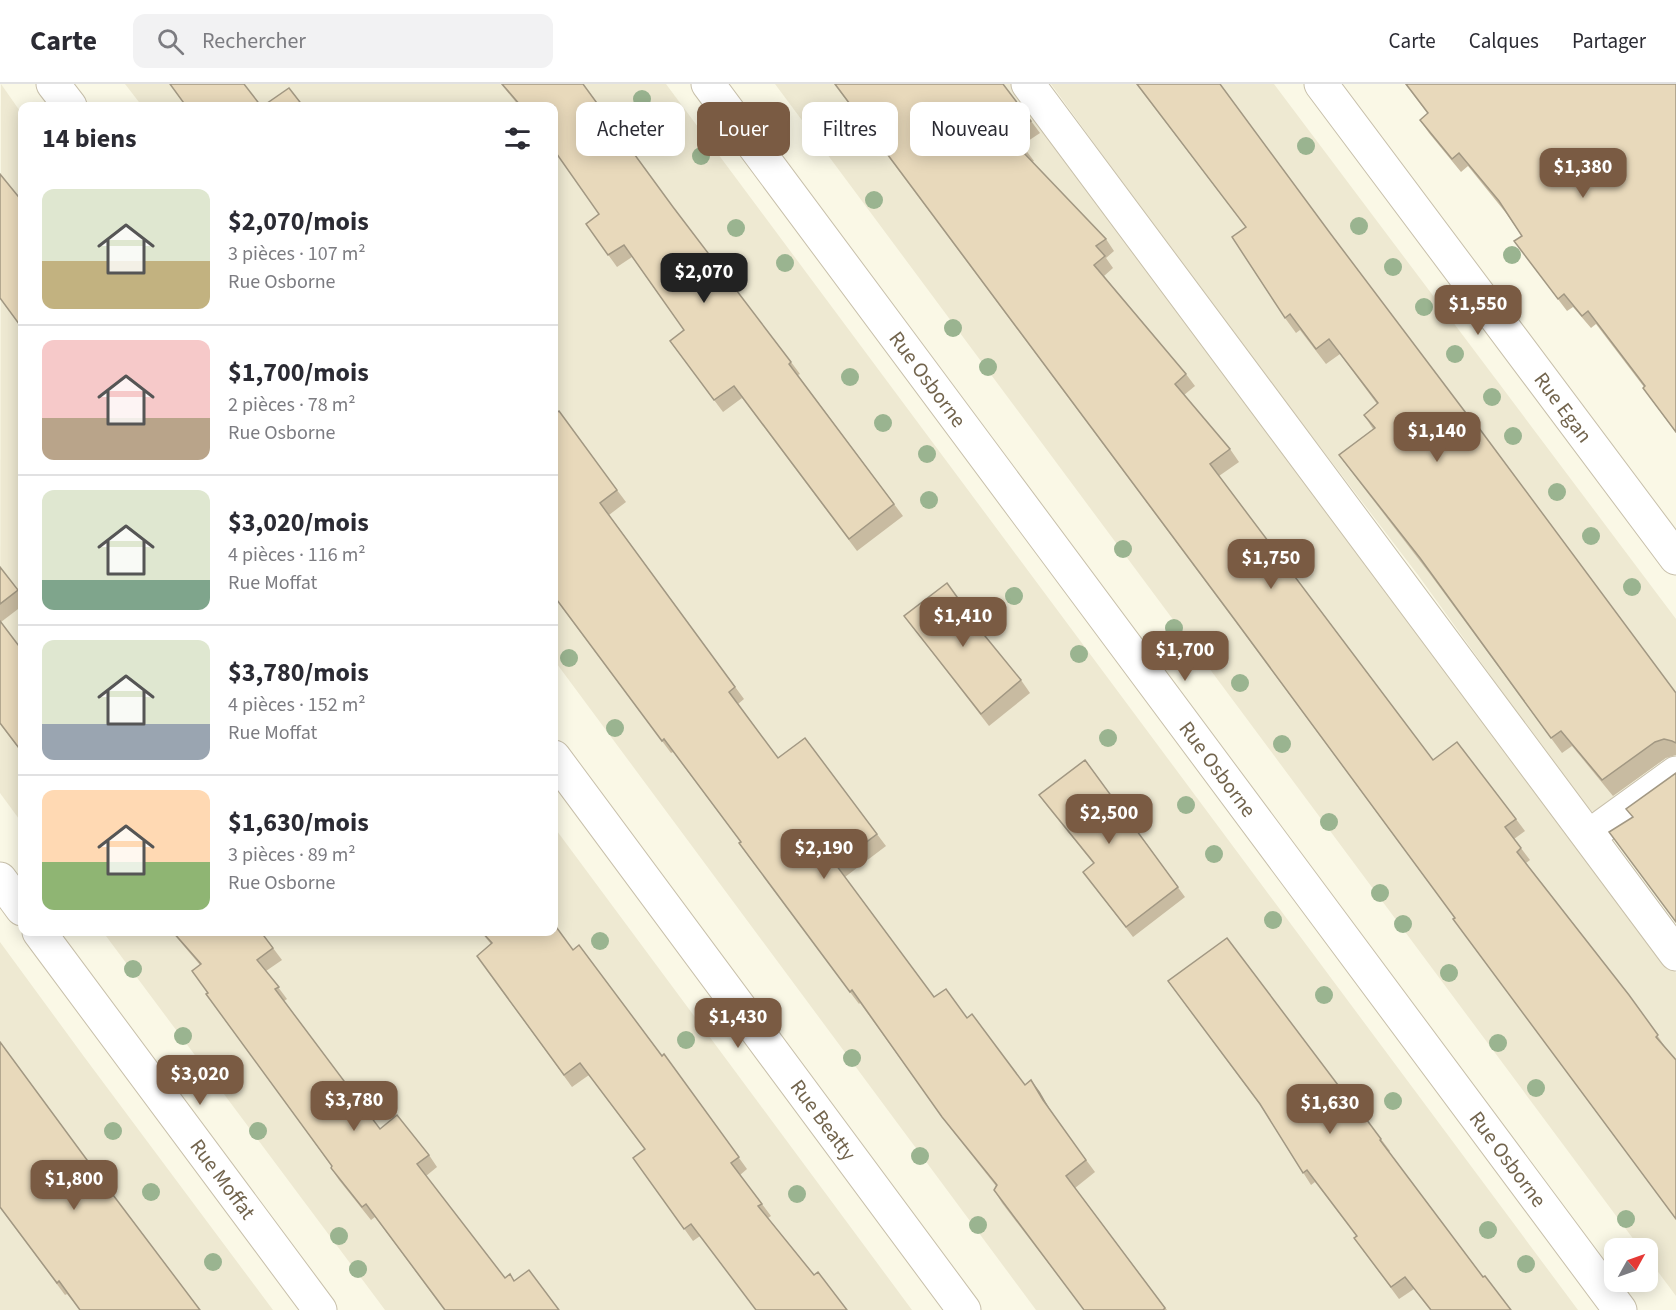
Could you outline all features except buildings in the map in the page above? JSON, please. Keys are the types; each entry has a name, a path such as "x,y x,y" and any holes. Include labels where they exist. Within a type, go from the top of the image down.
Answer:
{"street":[{"path":"53,84 67,102"},
{"name":"Rue Osborne","path":"708,84 1620,1310"},
{"path":"1028,84 1676,954"},
{"name":"Rue Egan","path":"1321,84 1676,558"},
{"name":"Rue Beatty","path":"558,762 964,1310"},
{"path":"1589,836 1676,773"},
{"path":"0,879 18,904"},
{"name":"Rue Moffat","path":"42,936 320,1310"}],"shaded area":[{"path":"1,84 18,108 18,818 0,793"},
{"path":"125,84 666,84 679,102 576,102 576,156 685,156 685,110 697,126 697,156 720,156 1578,1310 1036,1310 558,665 558,102 139,102"},
{"path":"775,84 1017,84 1579,846 1676,973 1676,1296 1658,1272 1658,1238 1633,1238 829,156 898,156 898,102 802,102 802,120"},
{"path":"1051,84 1274,84 1676,619 1676,750 1594,811 1589,812 1418,575 1204,295"},
{"path":"558,832 912,1310 385,1310 106,936 558,936"},
{"path":"0,942 85,1058 273,1310 0,1310"}]}
